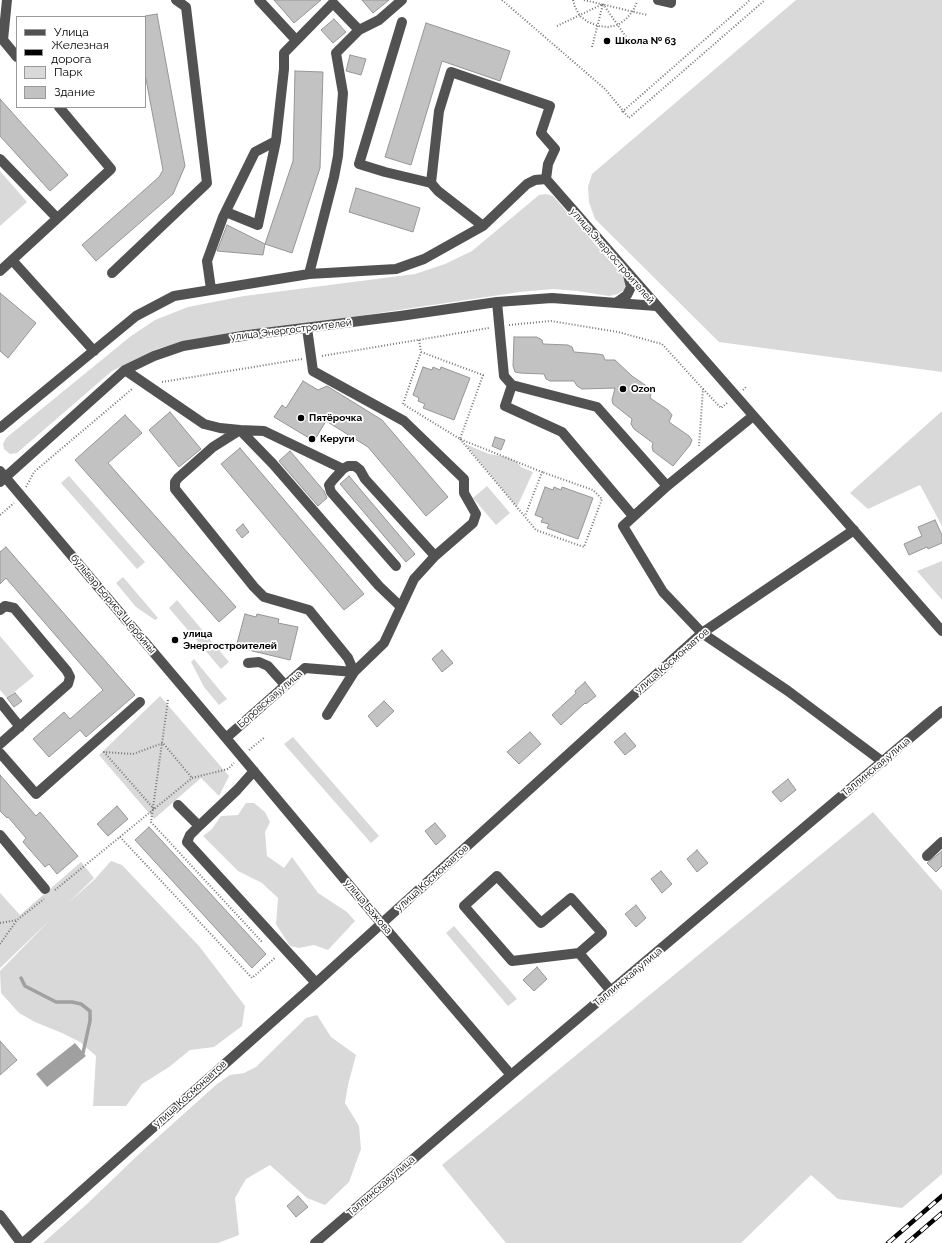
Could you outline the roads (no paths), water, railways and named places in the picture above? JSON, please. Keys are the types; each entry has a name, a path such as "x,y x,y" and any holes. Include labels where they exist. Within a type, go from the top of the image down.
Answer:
{"street":[{"path":"7,0 3,40 16,56"},
{"path":"112,273 207,183 190,3 176,0"},
{"path":"259,0 296,40"},
{"path":"309,274 338,156 343,93 336,53 359,30 379,20 402,0"},
{"path":"658,0 671,3 671,0"},
{"path":"226,212 258,225 276,141 284,69 284,53 335,2 359,30"},
{"path":"402,22 359,164 431,183 438,191 483,226"},
{"path":"0,428 136,316 174,296 309,274 396,269 424,259 483,226 527,184 536,180 546,179 548,164 555,149 541,133 550,106 451,72 439,111 431,183"},
{"path":"0,271 111,169 60,108"},
{"path":"212,289 207,260 226,212 255,152 276,141"},
{"path":"0,159 57,218"},
{"name":"улица Энергостроителей","path":"546,179 656,306"},
{"path":"12,260 94,351"},
{"path":"616,303 627,295 631,287 628,273"},
{"name":"улица Энергостроителей","path":"2,477 126,370 154,356 183,346 248,334 307,328 497,302 552,298 656,306"},
{"path":"497,302 504,376 512,385 597,407 667,486"},
{"path":"656,306 942,631"},
{"path":"307,328 313,371 404,421 464,479 464,493 476,514 473,522 435,556 414,578 384,643 354,672 327,715"},
{"path":"126,370 204,424 220,428 264,431 343,469"},
{"path":"512,385 505,406 562,432 633,516"},
{"path":"753,416 667,486 623,526 663,592 702,634 788,691 882,762"},
{"path":"240,430 273,464 379,586 401,606"},
{"path":"240,430 213,447 178,478 175,482 175,490 264,597 309,610 348,658 354,672"},
{"path":"396,566 330,492 329,485 332,480 348,466 356,466 435,556"},
{"name":"бульвар Бориса Щербины","path":"2,477 21,496 226,738"},
{"name":"улица Космонавтов","path":"22,1243 316,983 702,634 854,530"},
{"path":"0,610 6,606 14,608 67,671 70,677 68,684 0,744"},
{"path":"248,663 259,662 268,666 285,685"},
{"name":"Боровская улица","path":"226,738 305,668 354,672"},
{"path":"0,702 20,727"},
{"path":"0,753 36,794 140,702"},
{"name":"Таллинская улица","path":"315,1243 882,762 940,716"},
{"name":"улица Бажова","path":"226,738 381,923 512,1075"},
{"path":"254,771 237,790 190,835 187,842 316,983"},
{"path":"178,805 199,826"},
{"path":"0,835 49,892"},
{"path":"927,856 942,842"},
{"path":"497,876 540,923 571,898 602,933 579,953 512,961 464,906 497,876"},
{"path":"579,953 611,991"},
{"path":"0,1214 22,1243"}],"waterway":[{"path":"21,978 25,986 56,1002 72,1002 81,1004 90,1011 90,1021 83,1053"}],"railway":[{"path":"888,1243 942,1196"},
{"path":"907,1243 942,1213"}],"place":[{"name":"Школа № 63","path":"607,41"},
{"name":"Ozon","path":"623,389"},
{"name":"Пятёрочка","path":"301,418"},
{"name":"Керуги","path":"312,439"},
{"name":"улица Энергостроителей","path":"175,640"}]}
